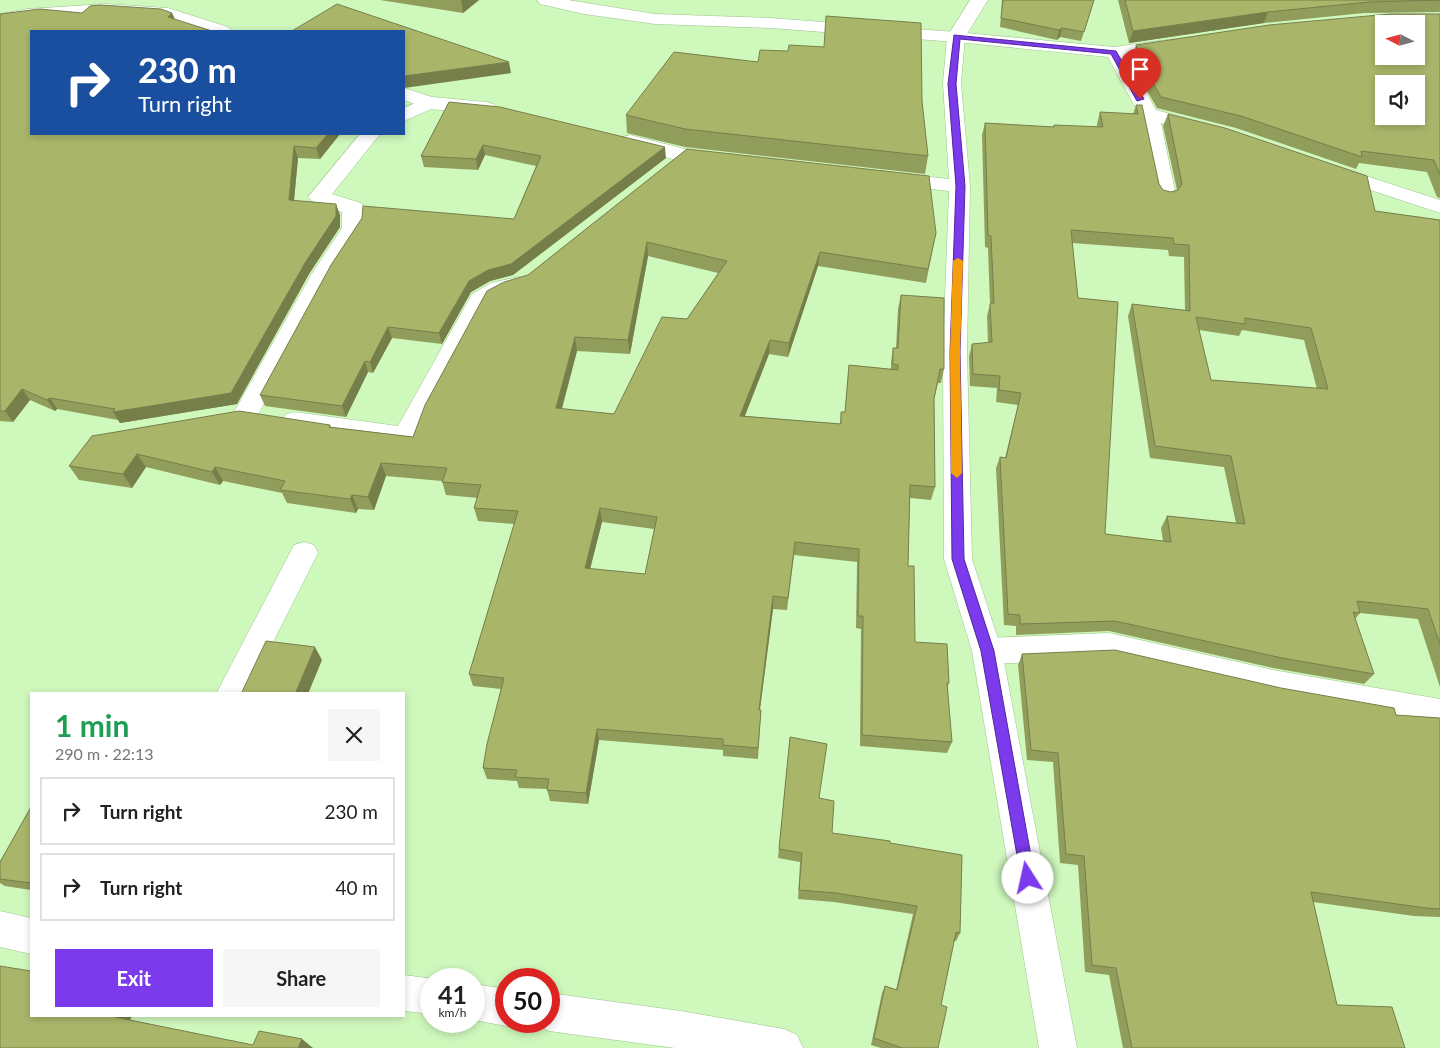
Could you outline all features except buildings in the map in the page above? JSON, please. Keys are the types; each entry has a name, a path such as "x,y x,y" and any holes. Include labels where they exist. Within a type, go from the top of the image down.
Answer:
{"street":[{"path":"546,0 584,9 655,19 770,23 956,37 1114,52 1189,41"},
{"path":"979,0 956,37 952,84 960,186 955,352 958,559 987,651 1058,1048"},
{"path":"0,19 28,14 105,9 168,12 219,30"},
{"path":"1114,52 1149,114 1166,196"},
{"path":"405,94 429,103 502,110"},
{"path":"405,114 429,103"},
{"path":"1149,114 1219,132"},
{"path":"369,135 320,197 353,208 352,228 322,275 253,417 405,437 480,299 499,288 521,283 537,271"},
{"path":"608,135 685,155 734,161"},
{"path":"662,174 685,155"},
{"path":"1318,166 1440,207"},
{"path":"872,176 960,186"},
{"path":"232,692 304,553"},
{"path":"987,651 1109,646 1273,683 1440,713"},
{"path":"0,929 30,936"},
{"path":"405,993 420,995"},
{"path":"560,1013 682,1030 784,1048"}],"slow traffic":[{"path":"957,473 955,352 958,261"}],"route":[{"path":"1028,878 987,651 958,559 955,352 960,186 952,84 956,37 1114,52 1140,99"}]}
